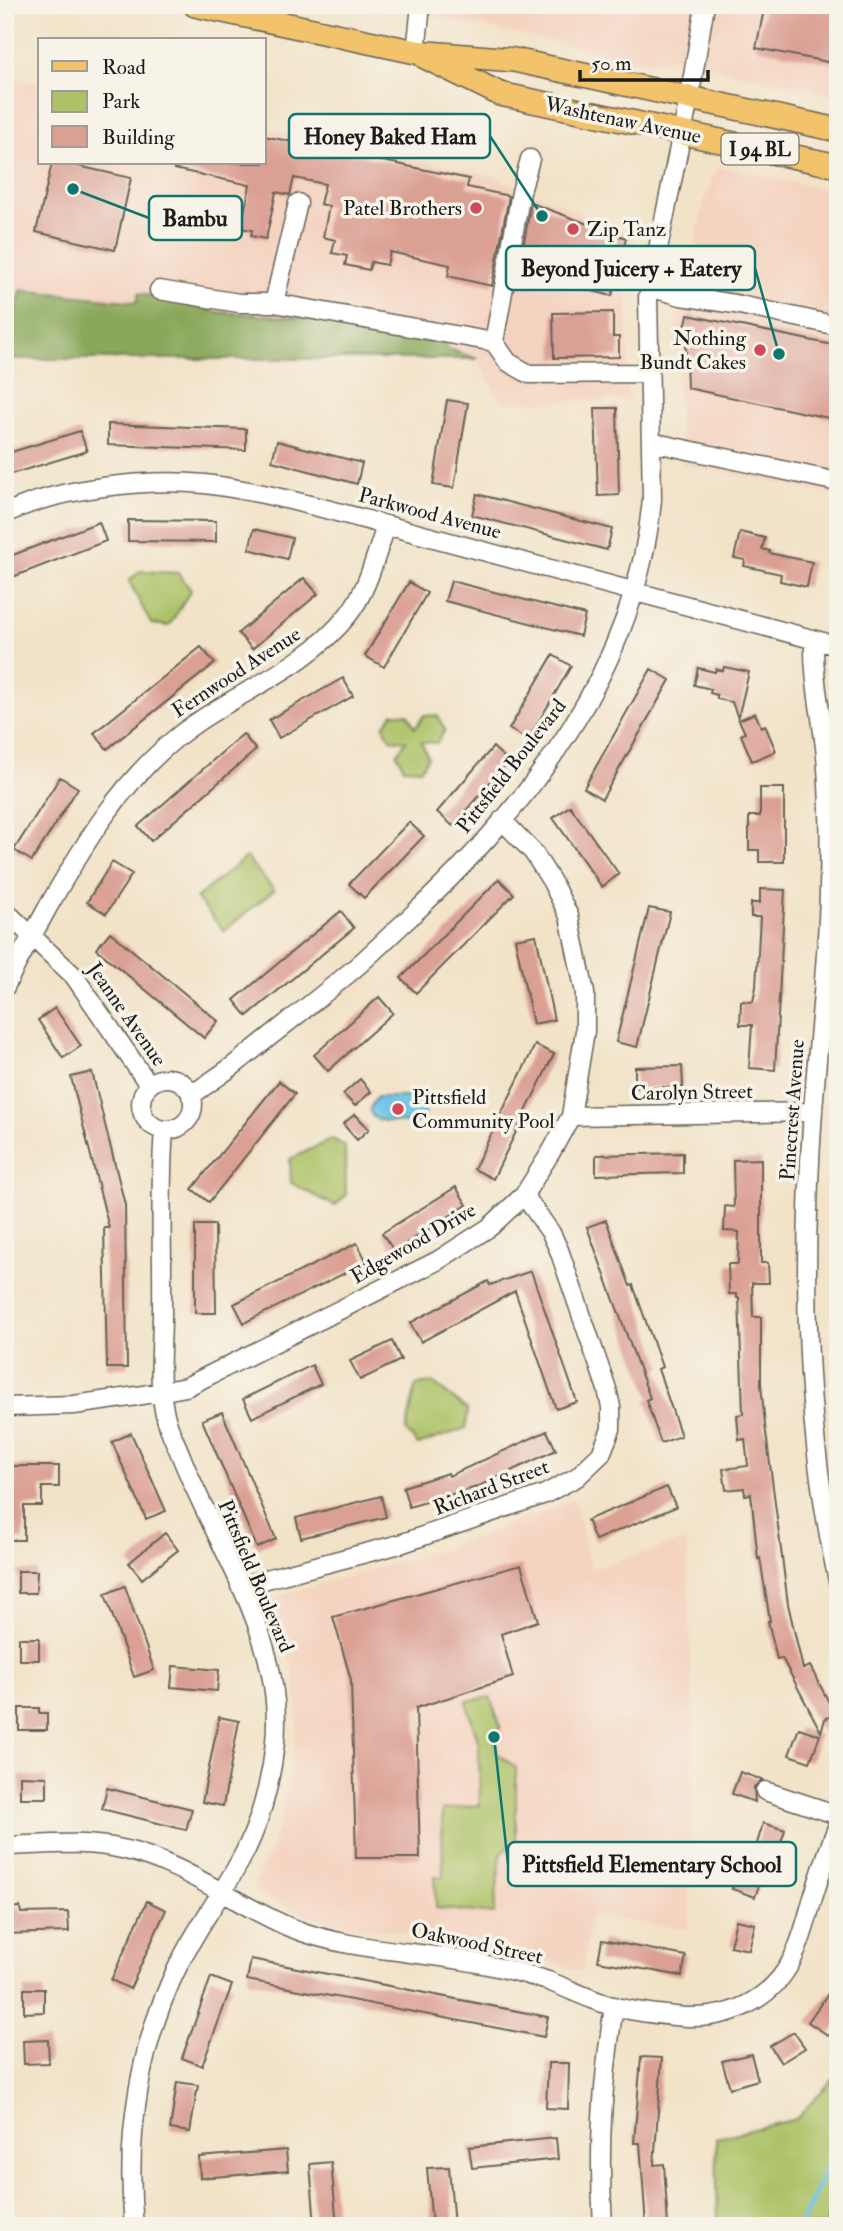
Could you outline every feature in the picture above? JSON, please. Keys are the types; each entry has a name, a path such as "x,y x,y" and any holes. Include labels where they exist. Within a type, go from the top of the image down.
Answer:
{"main road":[{"name":"Washtenaw Avenue","path":"195,5 263,13 416,52 514,60 838,130"},
{"name":"Washtenaw Avenue","path":"416,52 500,94 838,166"}],"street":[{"path":"416,52 421,5"},
{"name":"Pittsfield Boulevard","path":"191,1096 352,970 442,887 548,763 586,707 627,618 649,527 652,499 649,287 689,99 705,5"},
{"path":"494,342 521,192 530,159"},
{"path":"274,303 298,203"},
{"path":"649,287 681,296 735,304 838,326"},
{"path":"159,290 239,303 274,303 494,342 508,362 528,374 649,373"},
{"path":"650,442 838,482"},
{"name":"Parkwood Avenue","path":"5,514 55,497 103,487 202,484 288,500 838,646"},
{"name":"Fernwood Avenue","path":"5,987 84,844 114,801 176,738 217,708 299,662 329,636 349,613 366,584 386,527"},
{"name":"Pinecrest Avenue","path":"814,641 813,665 826,756 830,839 824,979 813,1112 807,1278 818,1460 838,1581"},
{"name":"Edgewood Drive","path":"5,1407 74,1405 186,1387 437,1261 490,1227 524,1195 571,1116 585,1031 585,993 569,916 533,852 502,820"},
{"name":"Jeanne Avenue","path":"5,911 74,976 149,1086"},
{"path":"171,1079 186,1086 191,1096 193,1107 187,1122 180,1127 164,1130 150,1124 142,1113 142,1098 149,1086 157,1080 171,1079"},
{"name":"Carolyn Street","path":"571,1116 813,1112"},
{"name":"Pittsfield Boulevard","path":"134,2226 131,2172 134,2121 150,2039 178,1965 238,1863 254,1830 275,1744 276,1710 268,1659 240,1586 187,1472 165,1417 162,1391 164,1130"},
{"name":"Richard Street","path":"240,1586 400,1544 545,1494 577,1477 601,1454 611,1429 611,1407 607,1388 559,1250 551,1233 524,1195"},
{"path":"765,1791 838,1815"},
{"name":"Oakwood Street","path":"5,1846 92,1844 120,1848 149,1856 243,1905 317,1936 360,1946 490,1965 549,1981 614,2006 657,2014 710,2016 734,2011 761,1997 783,1977 800,1947 838,1825"},
{"path":"603,2226 600,2130 603,2082 614,2006"}],"shaded area":[{"path":"438,5 838,5 838,95 674,59 641,61 437,17"},
{"path":"5,76 38,84 38,164 266,164 266,128 497,177 636,237 627,283 629,400 501,403 478,359 448,349 438,336 338,320 218,312 140,293 137,302 21,290 16,310 5,307"},
{"path":"717,166 838,192 838,496 680,463 677,329 704,200"},
{"path":"574,1499 591,1569 687,1540 693,1729 689,1930 591,1915 582,1972 539,1958 451,1939 341,1924 306,1916 262,1895 253,1887 280,1823 295,1746 297,1721 292,1665 267,1599 442,1550"}],"green space":[{"path":"21,290 137,302 139,293 218,312 338,320 438,336 448,349 478,359 5,359 5,307 16,309"},
{"path":"140,571 178,573 191,590 169,626 151,624 129,581"},
{"path":"393,713 408,714 415,728 424,715 438,716 445,730 437,743 421,742 428,757 421,769 404,768 397,754 406,741 390,739 384,726"},
{"path":"246,857 274,890 224,931 196,898"},
{"path":"332,1139 345,1146 346,1195 335,1206 291,1183 290,1159"},
{"path":"433,1383 468,1410 466,1428 418,1445 406,1431 416,1385"},
{"path":"490,1697 501,1727 496,1741 497,1753 516,1768 516,1840 501,1854 494,1914 436,1908 435,1877 443,1877 442,1810 480,1805 479,1744 466,1701"},
{"path":"838,2074 838,2195 825,2226 718,2226 716,2138 796,2119"}],"water":[{"name":"Pittsfield Community Pool","path":"377,1097 416,1097 424,1104 424,1116 415,1123 390,1122 375,1118 371,1113 371,1106"}],"building":[{"path":"765,5 838,5 838,64 756,48"},
{"path":"266,136 469,179 467,187 509,196 492,286 448,276 450,265 390,252 387,265 371,262 369,270 345,265 347,256 332,253 335,240 323,237 329,206 320,204 325,184 294,178 290,195 276,192 266,239 251,236 252,230 241,228 250,185 174,169 175,164 266,164"},
{"path":"52,164 69,164 131,178 115,250 36,232"},
{"path":"531,203 626,238 612,296 519,270"},
{"path":"613,312 613,337 619,337 619,357 554,358 553,313"},
{"path":"688,315 838,346 838,420 687,388 685,327"},
{"path":"447,400 468,403 454,488 433,485"},
{"path":"595,408 617,408 619,495 598,496"},
{"path":"108,424 246,429 246,450 108,445"},
{"path":"80,431 87,451 5,476 5,454"},
{"path":"277,441 362,463 357,484 272,461"},
{"path":"477,494 612,529 607,550 472,515"},
{"path":"128,520 216,521 216,542 128,541"},
{"path":"99,522 106,541 5,580 5,558"},
{"path":"254,529 292,538 287,559 249,549"},
{"path":"740,532 765,538 762,549 770,551 769,553 812,562 807,587 780,581 781,574 744,566 745,560 734,558"},
{"path":"304,578 318,594 252,649 238,633"},
{"path":"451,581 585,615 580,636 445,601"},
{"path":"409,582 427,593 384,667 365,656"},
{"path":"201,647 215,663 107,749 94,733"},
{"path":"553,655 571,666 528,740 509,729"},
{"path":"724,667 749,672 738,718 732,702 717,699 717,695 710,693 711,689 694,685 698,668 715,672 716,669 723,671"},
{"path":"651,669 670,680 602,799 584,788"},
{"path":"343,678 353,696 279,738 269,720"},
{"path":"755,713 761,727 765,725 776,751 752,761 741,735 745,733 739,720"},
{"path":"243,734 256,750 151,841 138,826"},
{"path":"493,747 508,761 453,826 437,812"},
{"path":"60,777 78,788 32,861 14,850"},
{"path":"760,788 784,788 784,862 759,862 759,850 749,850 749,816 760,816"},
{"path":"570,806 619,874 602,887 553,818"},
{"path":"409,822 424,836 364,898 349,884"},
{"path":"112,862 132,874 106,914 87,902"},
{"path":"499,879 514,894 416,993 401,978"},
{"path":"760,889 785,890 775,1070 749,1068 752,1025 740,1025 741,1001 753,1002 756,987 760,917 751,917 751,903 760,903"},
{"path":"649,908 670,912 637,1047 616,1042"},
{"path":"341,911 354,928 247,1016 234,1000"},
{"path":"110,932 218,1021 204,1038 96,949"},
{"path":"536,935 554,1020 533,1024 515,939"},
{"path":"379,997 393,1013 328,1071 314,1055"},
{"path":"55,1008 81,1046 63,1058 38,1020"},
{"path":"535,1045 554,1054 493,1179 474,1169"},
{"path":"682,1066 683,1087 635,1088 635,1067"},
{"path":"92,1072 125,1205 127,1368 107,1368 104,1228 109,1228 71,1077"},
{"path":"360,1079 371,1092 355,1106 343,1094"},
{"path":"279,1081 295,1094 209,1202 192,1189"},
{"path":"355,1114 369,1129 357,1140 343,1124"},
{"path":"683,1153 683,1173 596,1175 596,1155"},
{"path":"761,1159 761,1263 768,1263 769,1283 752,1283 753,1317 761,1317 761,1384 788,1604 803,1669 810,1666 835,1714 825,1719 821,1732 782,1658 777,1659 768,1621 760,1558 758,1559 751,1494 745,1495 744,1488 726,1490 723,1469 748,1466 745,1439 739,1440 737,1415 743,1414 739,1298 737,1294 729,1294 728,1264 738,1264 739,1232 724,1231 725,1206 734,1207 733,1160"},
{"path":"456,1187 467,1205 394,1251 382,1233"},
{"path":"606,1220 662,1367 658,1369 681,1436 661,1443 646,1400 650,1398 587,1227"},
{"path":"195,1225 215,1225 216,1313 195,1313"},
{"path":"357,1243 367,1262 244,1323 234,1304"},
{"path":"531,1271 577,1402 556,1409 515,1291 421,1342 410,1323 488,1281 490,1285"},
{"path":"392,1341 401,1360 360,1380 350,1361"},
{"path":"312,1365 321,1384 252,1418 243,1399"},
{"path":"222,1412 276,1539 257,1548 202,1420"},
{"path":"547,1431 556,1450 477,1487 409,1507 403,1487 448,1473 449,1476"},
{"path":"131,1433 166,1511 146,1519 112,1442"},
{"path":"5,1466 59,1466 59,1487 42,1487 42,1506 24,1506 24,1540 6,1540"},
{"path":"667,1487 676,1507 595,1540 587,1520"},
{"path":"381,1496 386,1517 301,1538 296,1518"},
{"path":"165,1533 178,1550 142,1579 129,1563"},
{"path":"521,1565 538,1621 501,1634 513,1677 416,1708 420,1858 356,1858 351,1680 333,1617"},
{"path":"18,1571 37,1571 36,1593 18,1593"},
{"path":"125,1586 154,1670 134,1677 105,1594"},
{"path":"19,1638 39,1638 39,1660 19,1660"},
{"path":"173,1666 219,1670 217,1691 171,1687"},
{"path":"19,1708 39,1708 39,1713 47,1713 47,1730 19,1730"},
{"path":"219,1717 239,1721 223,1806 202,1802"},
{"path":"799,1728 820,1735 810,1762 789,1755"},
{"path":"740,1772 763,1780 754,1787 755,1802 732,1794"},
{"path":"20,1776 47,1777 47,1798 20,1798"},
{"path":"107,1788 192,1809 186,1830 102,1809"},
{"path":"763,1823 785,1830 778,1852 771,1850 755,1897 732,1889 740,1865 750,1868"},
{"path":"147,1901 166,1910 130,1989 111,1980"},
{"path":"20,1907 21,1913 68,1912 69,1932 5,1934 5,1908"},
{"path":"736,1920 755,1924 749,1950 730,1946"},
{"path":"602,1940 686,1956 682,1976 598,1961"},
{"path":"251,1959 548,2017 544,2037 247,1980"},
{"path":"211,1977 232,1985 202,2066 182,2058"},
{"path":"24,1989 44,1989 44,2012 24,2013"},
{"path":"829,1992 838,1998 838,2024 829,2036 808,2022"},
{"path":"794,2032 805,2048 781,2063 770,2046"},
{"path":"48,2040 49,2063 24,2064 23,2041"},
{"path":"751,2054 758,2080 730,2088 722,2061"},
{"path":"641,2057 662,2058 654,2165 664,2164 668,2226 646,2226 640,2143 634,2143"},
{"path":"548,2063 569,2063 568,2109 546,2108"},
{"path":"177,2082 198,2085 190,2132 170,2129"},
{"path":"556,2138 558,2159 472,2168 469,2147"},
{"path":"286,2150 288,2171 200,2178 199,2157"},
{"path":"331,2162 337,2226 315,2226 310,2164"},
{"path":"449,2167 454,2226 432,2226 427,2168"}],"waterway":[{"path":"800,2226 838,2143"}],"place":[{"name":"Bambu","path":"73,189"},
{"name":"Patel Brothers","path":"476,208"},
{"name":"Honey Baked Ham","path":"542,216"},
{"name":"Zip Tanz","path":"573,229"},
{"name":"Nothing Bundt Cakes","path":"760,350"},
{"name":"Beyond Juicery + Eatery","path":"779,354"},
{"name":"Pittsfield Community Pool","path":"398,1109"},
{"name":"Pittsfield Elementary School","path":"494,1737"}]}
